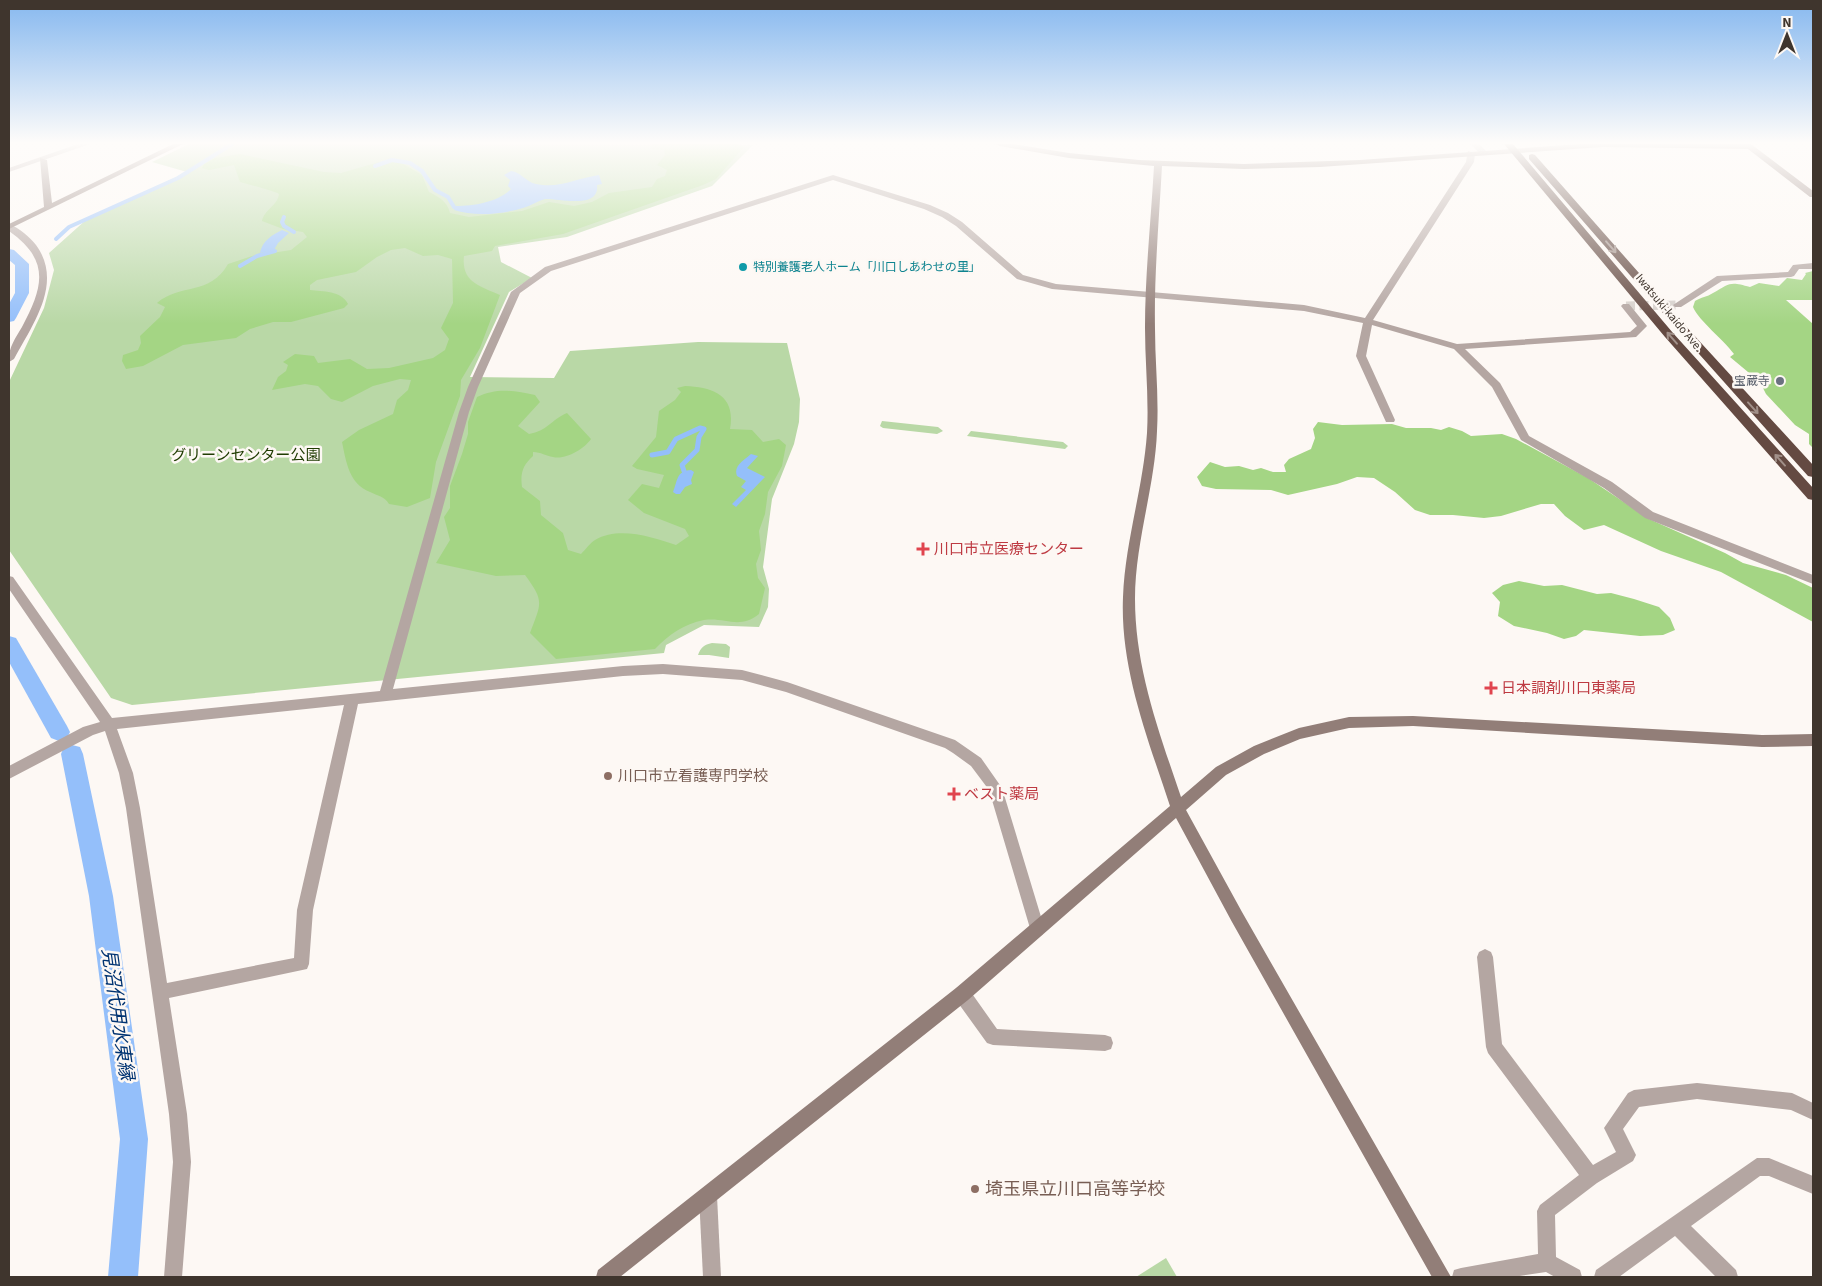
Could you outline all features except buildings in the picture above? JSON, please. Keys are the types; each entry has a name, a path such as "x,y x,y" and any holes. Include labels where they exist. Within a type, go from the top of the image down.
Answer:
{"highway":[{"name":"Iwatsuki-kaido Ave.","path":"1564,204 1669,335 1813,496"},
{"name":"Iwatsuki-kaido Ave.","path":"1570,204 1813,473"}],"street":[{"path":"9,359 40,298 45,276 37,252 24,238 9,227 54,204"},
{"path":"385,696 464,412 473,387 516,292 548,269 749,204"},
{"path":"918,204 945,215 959,224 1020,277 1055,287 1304,308 1368,321 1457,347 1633,335 1642,326 1626,306"},
{"path":"1156,204 1150,294 1152,432 1150,457 1132,558 1130,599 1132,642 1138,680 1161,762 1178,808 1242,926 1442,1277"},
{"path":"1390,420 1361,356 1368,321 1443,204"},
{"path":"1678,305 1720,278 1791,274 1796,267 1813,266"},
{"path":"1457,347 1496,385 1525,438 1608,485 1649,515 1813,580"},
{"path":"9,580 109,724 126,773 133,808 178,1114 182,1162 173,1277"},
{"path":"9,773 77,737 109,724 623,671 697,670 742,675 787,687 941,741 970,755 983,768 994,788 1037,930"},
{"path":"159,993 178,987 301,964 305,910 352,699"},
{"path":"605,1277 962,994 1221,771 1256,751 1292,736 1327,726 1363,722 1413,721 1762,741 1813,740"},
{"path":"1485,957 1494,1047 1591,1177"},
{"path":"962,994 993,1037 1104,1043"},
{"path":"1547,1262 1546,1211 1591,1177 1627,1155 1613,1128 1634,1099 1696,1091 1792,1102 1813,1112"},
{"path":"1603,1277 1757,1167 1769,1167 1813,1185"},
{"path":"708,1196 712,1277"},
{"path":"1677,1225 1729,1277"},
{"path":"1461,1277 1547,1262 1572,1277"}],"green space":[{"name":"グリーンセンター公園","path":"119,204 661,204 567,237 498,247 501,262 532,278 509,292 470,377 554,378 570,351 698,342 787,343 800,399 799,422 794,444 772,499 763,567 769,589 768,607 759,627 704,625 666,645 664,653 132,705 111,698 9,550 9,382 44,308 54,270 49,253 87,219"},
{"path":"273,204 446,204 450,213 469,217 522,211 543,204 574,206 583,204 649,204 563,234 495,246 492,251 464,256 466,272 473,282 500,295 480,348 461,380 460,396 436,462 430,498 407,507 389,504 383,498 357,483 350,471 342,442 359,430 393,414 397,400 408,390 411,380 400,379 373,386 342,402 331,399 318,386 305,384 272,390 278,377 286,371 288,365 283,362 295,354 314,356 318,363 350,359 367,369 389,368 433,358 445,350 449,339 441,328 453,303 452,259 438,255 423,256 405,248 391,250 377,257 356,272 317,280 310,285 310,290 331,292 341,296 348,304 344,308 291,322 273,322 250,329 236,338 183,345 143,366 126,369 122,361 123,355 138,350 141,343 140,336 160,317 165,307 157,303 175,293 213,281 228,264 252,256 291,250 307,237 303,232 283,229 262,221"},
{"name":"宝蔵寺","path":"1813,271 1813,300 1786,300 1813,324 1813,448 1809,444 1809,434 1795,425 1766,394 1760,382 1730,357 1734,354 1700,318 1693,307 1695,301 1730,284 1750,287 1759,283 1779,286 1787,278 1802,280 1805,273"},
{"path":"685,386 714,391 721,396 730,408 730,429 752,430 763,442 779,439 786,445 782,466 768,492 765,514 759,531 761,550 756,564 758,578 765,588 759,614 752,619 739,622 704,620 690,624 665,639 655,649 556,659 530,633 539,609 539,603 536,591 525,575 496,576 436,563 450,540 444,517 450,508 450,486 462,454 468,434 468,422 477,397 499,391 513,391 535,395 540,402 518,426 529,434 545,428 567,413 591,439 579,450 563,457 553,457 533,452 533,456 522,473 522,487 540,501 541,515 563,533 568,550 581,554 595,540 614,534 636,534 676,545 689,536 685,529 644,513 628,500 642,484 659,488 664,475 637,469 632,466 656,437 659,411 675,400 681,392 677,388"},
{"path":"882,421 938,427 943,431 937,434 883,428 880,426"},
{"path":"1318,422 1342,425 1392,424 1406,428 1441,430 1449,427 1471,436 1502,434 1516,439 1588,478 1649,519 1743,563 1786,575 1813,588 1813,622 1721,572 1661,551 1604,525 1584,530 1565,516 1554,504 1541,504 1501,516 1484,518 1430,515 1415,510 1395,492 1374,478 1357,477 1337,484 1288,495 1271,490 1216,489 1202,486 1197,477 1210,462 1225,467 1239,466 1253,470 1261,468 1273,472 1286,472 1284,465 1289,459 1311,449 1315,438 1313,429"},
{"path":"971,431 1063,442 1068,446 1065,449 967,436"},
{"path":"1519,581 1544,586 1562,585 1597,594 1611,593 1634,599 1659,607 1670,618 1675,630 1663,635 1640,636 1584,630 1576,636 1564,639 1547,633 1514,626 1498,616 1500,602 1492,593 1503,585"},
{"path":"712,643 726,644 730,647 729,658 698,655 703,647"},
{"path":"1166,1258 1177,1277 1136,1277"}],"water":[{"path":"532,204 515,210 489,214 454,210 456,206"},
{"path":"282,230 289,233 278,243 274,250 260,253 265,242"},
{"path":"751,454 758,456 747,468 765,477 736,507 732,504 746,490 741,487 746,481 737,476 736,472 740,463"},
{"path":"691,470 694,472 691,480 692,484 685,487 680,494 673,492 680,474"}],"waterway":[{"path":"56,239 69,227 120,204"},
{"path":"284,217 282,222 284,226 294,232"},
{"path":"240,266 257,256 275,251"},
{"name":"見沼代用水東縁","path":"9,253 22,264 22,293 9,318"},
{"path":"652,455 668,452 676,439 700,428 704,429 699,437 697,450 682,465 684,471"},
{"name":"見沼代用水東縁","path":"9,644 59,732"},
{"name":"見沼代用水東縁","path":"72,754 101,896 134,1139 123,1277"}],"tunnel":[{"path":"1626,306 1678,305"}],"place":[{"name":"特別養護老人ホーム「川口しあわせの里」","path":"743,267"},
{"name":"宝蔵寺","path":"1780,381"},
{"name":"川口市立医療センター","path":"923,549"},
{"name":"日本調剤川口東薬局","path":"1491,688"},
{"name":"川口市立看護専門学校","path":"608,776"},
{"name":"ベスト薬局","path":"954,794"},
{"name":"埼玉県立川口高等学校","path":"975,1189"}]}
